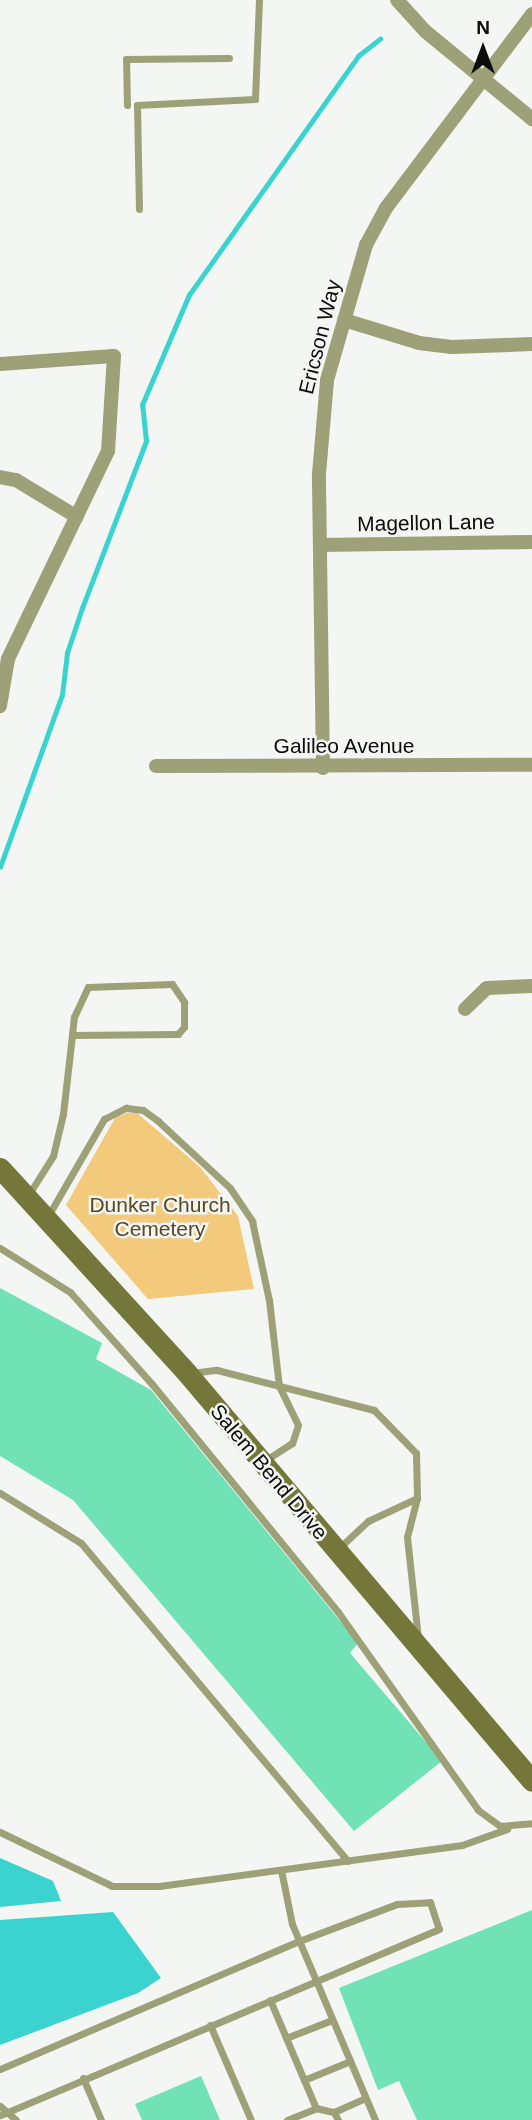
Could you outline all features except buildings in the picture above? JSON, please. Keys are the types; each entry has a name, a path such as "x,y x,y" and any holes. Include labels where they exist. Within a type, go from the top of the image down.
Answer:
{"street":[{"path":"397,0 425,31 532,119"},
{"name":"Ericson Way","path":"323,768 321,427 327,380 366,245 381,218 482,77 532,14"},
{"path":"344,320 430,344 532,344"},
{"path":"0,364 114,356 108,451 8,659 0,706"},
{"path":"0,477 16,480 77,517"},
{"name":"Magellon Lane","path":"320,545 532,542"},
{"name":"Galileo Avenue","path":"156,766 323,768 532,765"},
{"path":"465,1009 487,988 532,986"},
{"name":"Salem Bend Drive","path":"0,1168 187,1374 532,1781"}],"lane":[{"path":"229,58 126,59 124,106 255,99 259,0"},
{"path":"137,105 139,209"},
{"path":"27,1198 53,1156 72,1035 79,1001 88,987 172,984 184,1002 184,1027 178,1034 72,1035"},
{"path":"46,1219 104,1119 126,1108 143,1110 208,1166 244,1205 267,1290 279,1386 299,1424 292,1443 262,1463"},
{"path":"0,1248 70,1292 152,1384 338,1612 478,1810 491,1821 511,1827"},
{"path":"187,1374 217,1370 374,1410 416,1453 417,1498 407,1537 419,1649"},
{"path":"0,1493 81,1543 348,1861"},
{"path":"336,1552 360,1527 417,1498"},
{"path":"0,1832 111,1886 159,1886 462,1844 511,1827 532,1823"},
{"path":"281,1870 299,1941 375,2120"},
{"path":"0,2069 299,1941 397,1904 430,1902 439,1929 2,2110"},
{"path":"270,2000 316,2108 336,2116 366,2098"},
{"path":"286,2038 332,2020"},
{"path":"210,2025 251,2120"},
{"path":"304,2081 350,2062"},
{"path":"83,2078 101,2120"},
{"path":"287,2120 316,2108"},
{"path":"2,2110 16,2120"}],"green space":[{"name":"Dunker Church Cemetery","path":"127,1113 137,1113 200,1167 238,1216 254,1289 148,1299 66,1205 115,1118"}],"water":[{"path":"0,1858 53,1881 61,1901 0,1907"},
{"path":"113,1912 161,1978 138,1993 0,2045 0,1920"}],"waterway":[{"path":"0,867 62,695 67,653 82,608 146,441 142,405 189,295 358,56 380,39"}]}
